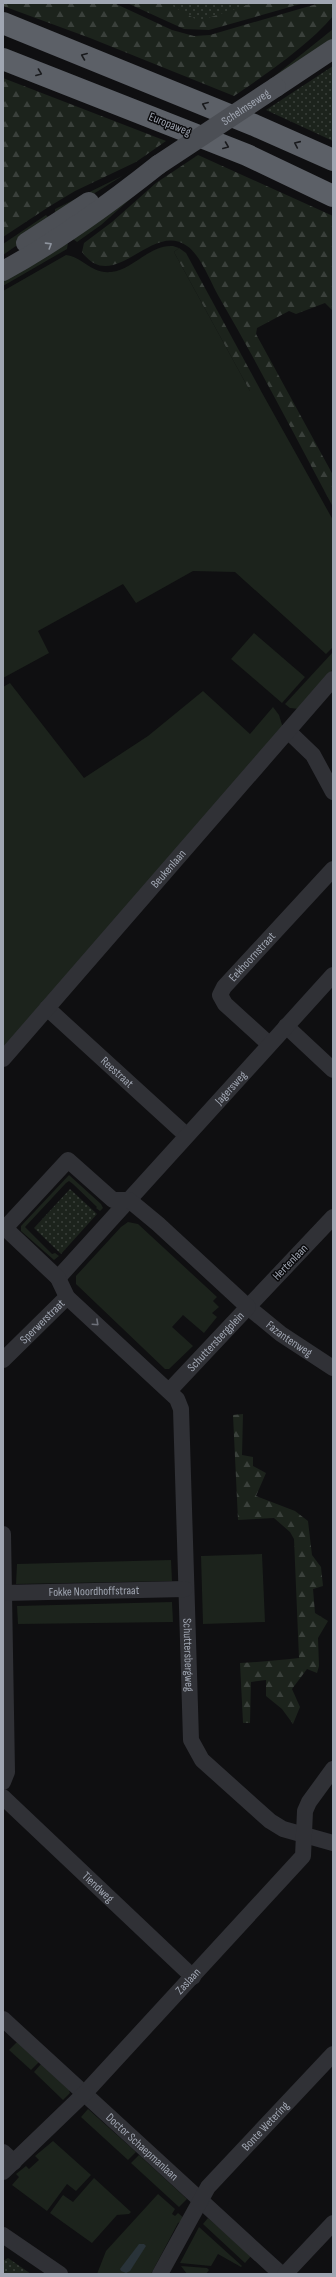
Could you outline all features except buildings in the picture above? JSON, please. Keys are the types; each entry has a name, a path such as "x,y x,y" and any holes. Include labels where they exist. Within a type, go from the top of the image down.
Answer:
{"highway":[{"path":"3,23 239,119 333,160"},
{"name":"Europaweg","path":"3,59 247,155 333,196"}],"main road":[{"name":"Schelmseweg","path":"3,271 47,246 89,218 158,165 333,49"},
{"name":"Schelmseweg","path":"3,260 88,202 122,182 158,165"}],"street":[{"name":"Beukenlaan","path":"3,1059 333,679"},
{"path":"288,731 313,756 333,792"},
{"name":"Eekhoornstraat","path":"269,1044 225,1004 220,995 224,987 333,869"},
{"name":"Jagersweg","path":"129,1200 333,975"},
{"name":"Reestraat","path":"47,1008 186,1136"},
{"path":"286,1026 333,1070"},
{"path":"68,1160 113,1200 129,1200 58,1278 5,1228 68,1160"},
{"name":"Schuttersbergplein","path":"129,1200 158,1224 248,1307 169,1391"},
{"name":"Hertenlaan","path":"248,1307 333,1217"},
{"name":"Sperwerstraat","path":"3,1360 67,1296 58,1278"},
{"path":"67,1296 169,1391"},
{"name":"Fazantenweg","path":"248,1307 281,1334 333,1368"},
{"name":"Schuttersbergweg","path":"169,1391 177,1400 181,1409 185,1589 191,1740 202,1760 270,1821 283,1829 333,1843"},
{"path":"3,1534 6,1772 3,1782"},
{"name":"Fokke Noordhoffstraat","path":"4,1593 185,1589"},
{"name":"Zaslaan","path":"7,2162 84,2094 303,1856 305,1811 309,1802 333,1769"},
{"name":"Tiendweg","path":"3,1797 193,1977"},
{"name":"Doctor Schaepmanlaan","path":"3,2019 281,2274"},
{"name":"Bonte Wetering","path":"160,2274 208,2187 333,2054"},
{"path":"285,2274 333,2223"},
{"path":"3,2235 60,2274"}],"green space":[{"path":"3,3 114,3 172,30 194,36 210,35 320,3 333,3 333,16 299,49 234,96 90,38 3,6"},
{"path":"127,3 304,3 209,30 184,29"},
{"path":"167,3 253,3 199,21"},
{"path":"333,29 333,39 272,78"},
{"path":"333,66 333,141 266,110"},
{"path":"3,78 166,141 136,162 75,191 3,237"},
{"path":"198,155 333,216 333,311 325,303 296,314 289,311 257,328 256,334 333,475 333,507 205,269 192,250 187,246 174,241 160,242 120,263 107,266 94,263 82,252 84,243 112,222 156,183"},
{"path":"148,160 82,201 55,213 55,209 122,176"},
{"path":"136,194 101,225 77,242 73,239"},
{"path":"46,215 52,221 3,255 3,244"},
{"path":"68,243 67,249 3,286 3,275"},
{"path":"165,246 179,248 174,252 250,391 261,391 333,520 333,647 326,654 235,572 193,571 136,603 123,584 38,631 49,653 3,678 3,291 66,255 72,256 92,268 104,272 111,272 127,267 157,249"},
{"path":"179,248 186,253 261,391 250,391 174,252"},
{"path":"254,633 305,677 282,703 231,659"},
{"path":"333,652 333,669 299,709 290,708 285,704"},
{"path":"10,683 84,778 148,736 203,691 250,734 273,707 279,715 283,728 3,1050 3,687"},
{"path":"69,1175 101,1204 103,1208 100,1211 73,1184 69,1181 66,1183 25,1227 52,1254 55,1253 59,1256 54,1260 21,1231 21,1226"},
{"path":"70,1189 97,1214 61,1254 34,1228"},
{"path":"128,1222 138,1224 217,1297 213,1301 219,1307 212,1313 217,1317 204,1333 183,1315 172,1327 193,1346 169,1369 165,1369 76,1284 76,1276 121,1227"},
{"path":"243,1414 242,1455 253,1457 253,1466 266,1473 256,1496 295,1511 308,1521 312,1555 321,1567 323,1586 313,1589 315,1613 328,1621 318,1638 319,1666 317,1673 307,1669 292,1689 300,1707 293,1724 282,1709 266,1696 266,1680 251,1682 250,1723 243,1723 240,1663 299,1658 294,1539 290,1532 274,1518 238,1520 233,1415"},
{"path":"262,1554 265,1622 203,1624 201,1556"},
{"path":"171,1560 172,1581 16,1584 17,1564"},
{"path":"172,1602 173,1622 18,1624 17,1606"},
{"path":"17,2042 39,2062 31,2070 9,2050"},
{"path":"41,2064 69,2090 70,2093 63,2100 34,2072"},
{"path":"88,2109 136,2152 128,2160 81,2117"},
{"path":"53,2141 91,2175 76,2191 67,2184 47,2211 12,2185 19,2177 16,2174 26,2166 29,2169 39,2160 35,2156"},
{"path":"139,2155 187,2199 179,2207 131,2163"},
{"path":"94,2178 131,2212 129,2214 117,2215 92,2243 50,2213 63,2195 73,2202"},
{"path":"158,2194 175,2209 172,2214 175,2216 178,2213 185,2219 178,2223 151,2274 97,2274 106,2251"},
{"path":"208,2218 251,2256 245,2263 203,2224"},
{"path":"199,2227 242,2266 241,2267 218,2254 211,2266 180,2263"},
{"path":"8,2258 31,2274 3,2274 3,2261"},
{"path":"181,2266 207,2268 209,2270 206,2274 187,2274"}],"shaded area":[{"path":"139,2244 144,2244 146,2246 130,2271 126,2273 121,2271 120,2269"}]}
